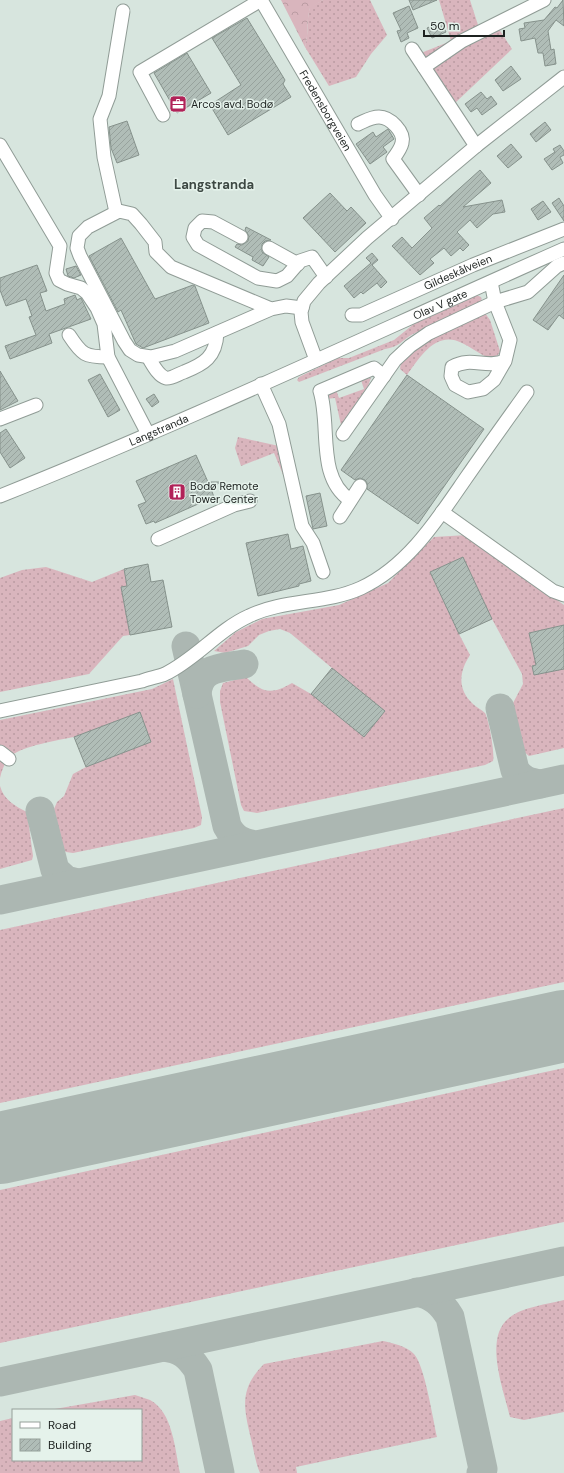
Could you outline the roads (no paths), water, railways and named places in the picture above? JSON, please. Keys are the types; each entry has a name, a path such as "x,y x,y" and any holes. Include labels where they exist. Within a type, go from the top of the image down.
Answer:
{"street":[{"path":"163,115 140,72 261,0"},
{"name":"Fredensborgveien","path":"261,0 375,195 392,219"},
{"path":"424,67 462,41 544,0"},
{"path":"116,212 104,157 100,119 109,96 123,11"},
{"path":"412,49 476,146"},
{"path":"316,360 302,322 302,308 304,301 326,277 368,238 476,146 564,77"},
{"path":"358,124 367,119 380,117 393,123 402,134 402,143 393,159 419,195"},
{"path":"0,145 60,246 56,273 59,280 81,288 88,293 97,308 104,324 108,357 148,434"},
{"path":"271,309 171,267 161,259 156,252 155,242 132,214 119,211 116,212 88,227 79,236 78,248 80,256 124,341 134,352 148,357 175,351 271,309 286,306 302,308"},
{"path":"241,237 213,222 202,221 195,228 193,237 198,245 258,278 277,281 287,276 298,264 312,257 326,277"},
{"name":"Gildeskålveien","path":"352,315 360,315 473,265 564,229"},
{"path":"269,248 298,264"},
{"name":"Olav V gate","path":"316,360 564,249"},
{"path":"343,434 395,360 410,346 429,333 491,304 528,292 552,269 564,263"},
{"path":"485,284 505,361"},
{"path":"148,357 161,375 165,378 170,378 207,361 214,349 217,333"},
{"path":"69,335 77,348 85,355 92,357 108,357"},
{"name":"Langstranda","path":"0,496 148,434 316,360"},
{"path":"350,500 338,488 329,467 327,438 320,391 374,368 384,376"},
{"path":"261,384 279,424 302,526 313,543 323,572"},
{"path":"0,711 134,682 164,674 182,664 239,620 258,612 334,596 359,588 384,575 409,554 442,512 527,392"},
{"path":"0,419 36,405"},
{"path":"340,517 360,486"},
{"path":"158,539 234,505 250,501"},
{"path":"442,512 553,591 564,594"}],"place":[{"name":"Arcos avd. Bodø","path":"178,104"},
{"name":"Bodø Remote Tower Center","path":"177,492"}],"district":[{"name":"Langstranda","path":"214,184"}]}
